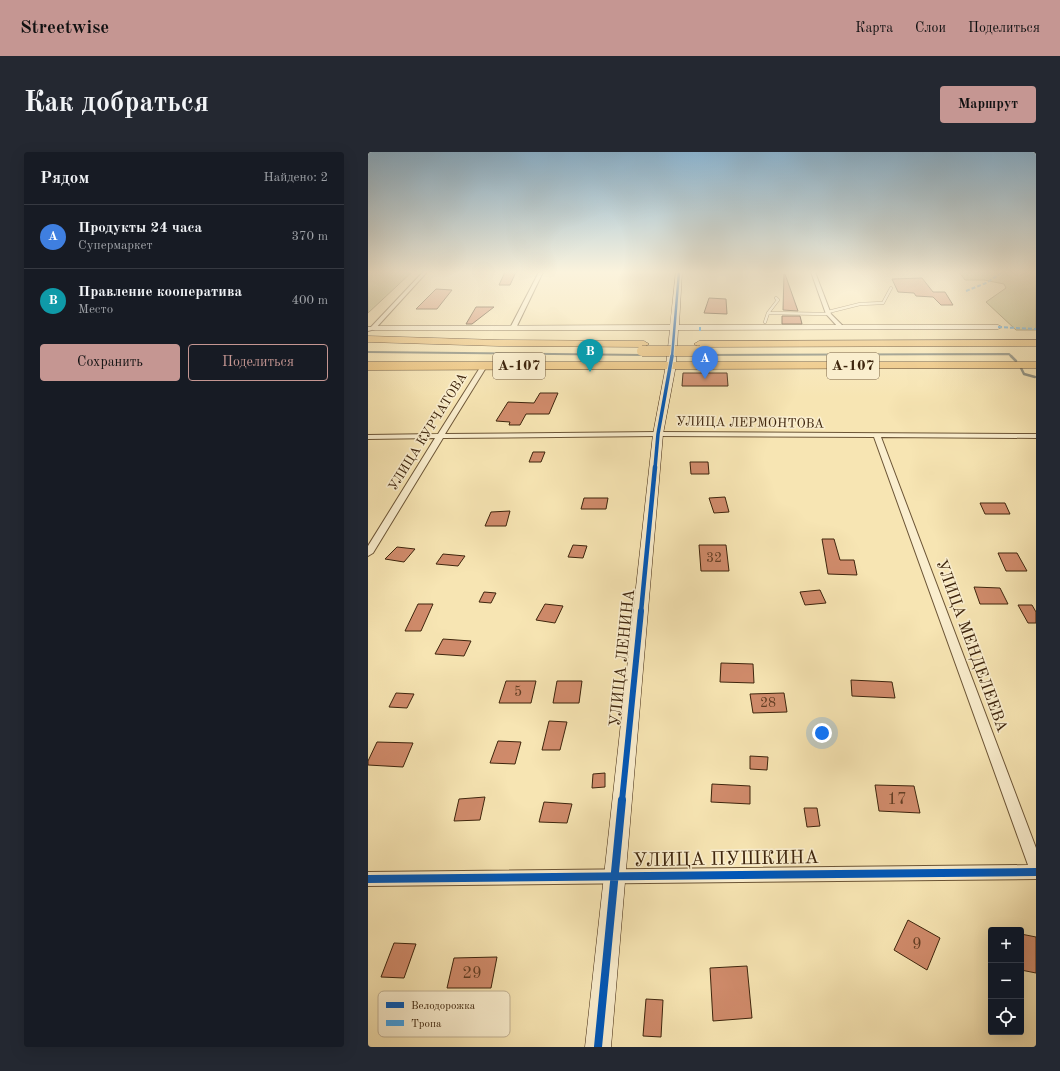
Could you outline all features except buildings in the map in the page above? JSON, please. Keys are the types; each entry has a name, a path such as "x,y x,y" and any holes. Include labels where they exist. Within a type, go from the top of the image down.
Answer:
{"highway":[{"path":"368,339 643,347"},
{"path":"700,347 1036,343"},
{"path":"368,345 1036,350"},
{"name":"А-107","path":"368,366 671,365 1034,367"}],"street":[{"path":"370,328 384,314"},
{"path":"513,328 520,314"},
{"name":"УЛИЦА ЛЕНИНА","path":"598,1047 658,434 671,365 675,314"},
{"path":"830,314 840,326"},
{"path":"370,328 674,328 840,326 998,327"},
{"name":"УЛИЦА КУРЧАТОВА","path":"368,553 484,366"},
{"name":"УЛИЦА ЛЕРМОНТОВА","path":"368,437 658,434 1036,436"},
{"name":"УЛИЦА МЕНДЕЛЕЕВА","path":"877,436 1036,867"},
{"name":"УЛИЦА ПУШКИНА","path":"368,878 1036,872"}],"lane":[{"path":"765,322 768,314"}],"shaded area":[{"path":"999,314 1036,314 1036,330 1016,330"}],"waterway":[{"path":"368,352 643,355"},
{"path":"700,355 1009,354 1016,361"},
{"path":"1021,368 1024,374 1035,377"}],"marked path":[{"path":"700,327 700,333"},
{"path":"998,327 1036,329"}],"cycle path":[{"path":"598,1047 658,434 671,365 675,314"},
{"path":"368,879 1036,872"}],"place":[{"name":"Правление кооператива","path":"590,372"},
{"name":"Продукты 24 часа","path":"705,379"}]}
